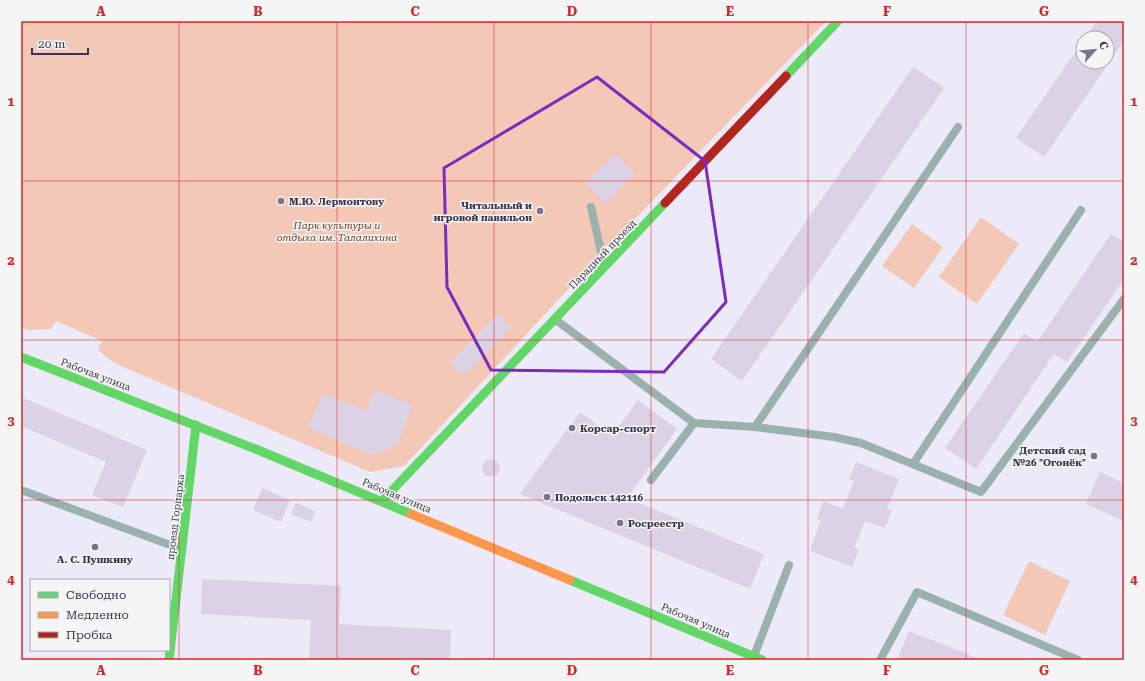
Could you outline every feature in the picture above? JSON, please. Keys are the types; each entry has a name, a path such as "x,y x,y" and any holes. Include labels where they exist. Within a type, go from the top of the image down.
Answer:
{"street":[{"name":"Парадный проезд","path":"382,501 838,21"},
{"name":"Рабочая улица","path":"21,356 382,501 758,658"},
{"name":"проезд Горпарка","path":"169,660 196,425"}],"lane":[{"path":"755,427 958,127"},
{"path":"591,207 605,267"},
{"path":"913,464 1081,210"},
{"path":"555,320 694,423 755,427 834,437 861,443 981,492 1124,299"},
{"path":"651,480 694,423"},
{"path":"21,490 182,550"},
{"path":"758,658 789,565"},
{"path":"880,660 917,592 1078,660"}],"highlighted area":[{"path":"597,77 705,161 726,302 664,372 491,370 447,287 444,168"}],"green space":[{"name":"Парк культуры и отдыха им. Талалихина","path":"21,21 826,21 601,254 404,466 370,472 114,363 98,350 102,341 56,321 51,329 29,330 21,327"},
{"path":"981,217 1019,244 977,304 939,277"},
{"path":"912,224 943,247 914,288 882,266"},
{"path":"1029,561 1070,581 1045,635 1003,615"}],"building":[{"path":"1097,21 1124,21 1124,41 1115,54 1115,30 1091,30"},
{"path":"1075,53 1075,70 1104,70 1044,157 1016,138"},
{"path":"913,67 944,88 742,381 711,359"},
{"path":"615,154 635,174 605,204 585,183"},
{"path":"1111,234 1124,242 1124,279 1067,362 1054,354 976,469 945,448 1024,333 1037,342"},
{"path":"498,314 511,328 463,376 450,363"},
{"path":"375,390 413,405 397,445 373,455 308,428 323,393 366,411"},
{"path":"21,397 147,450 123,507 92,495 106,462 21,426"},
{"path":"638,400 677,429 627,498 764,554 750,589 520,494 580,412 612,436"},
{"path":"491,459 497,462 500,468 497,474 491,477 485,474 482,468 485,462"},
{"path":"856,462 899,479 887,509 892,510 885,528 865,521 854,548 859,550 852,567 810,551 821,520 817,519 823,501 843,509 854,481 849,479"},
{"path":"1100,472 1124,483 1124,521 1086,504"},
{"path":"262,488 290,500 281,522 253,510"},
{"path":"296,503 315,511 311,522 291,514"},
{"path":"202,579 341,586 339,624 451,630 450,660 309,660 311,620 201,614"},
{"path":"909,631 958,650 982,660 897,660"}],"traffic: fast":[{"path":"786,76 838,21"},
{"path":"382,501 665,203"},
{"path":"21,357 258,450 411,514"},
{"path":"169,660 196,425"},
{"path":"570,580 762,660"}],"traffic: slow":[{"path":"411,514 570,580"}],"traffic: jam":[{"path":"665,203 786,76"}],"place":[{"name":"М.Ю. Лермонтову","path":"281,201"},
{"name":"Читальный и игровой павильон","path":"540,211"},
{"name":"Корсар-спорт","path":"572,428"},
{"name":"Детский сад №26 \"Огонёк\"","path":"1094,456"},
{"name":"Подольск 142116","path":"547,497"},
{"name":"Росреестр","path":"620,523"},
{"name":"А. С. Пушкину","path":"95,547"}]}
